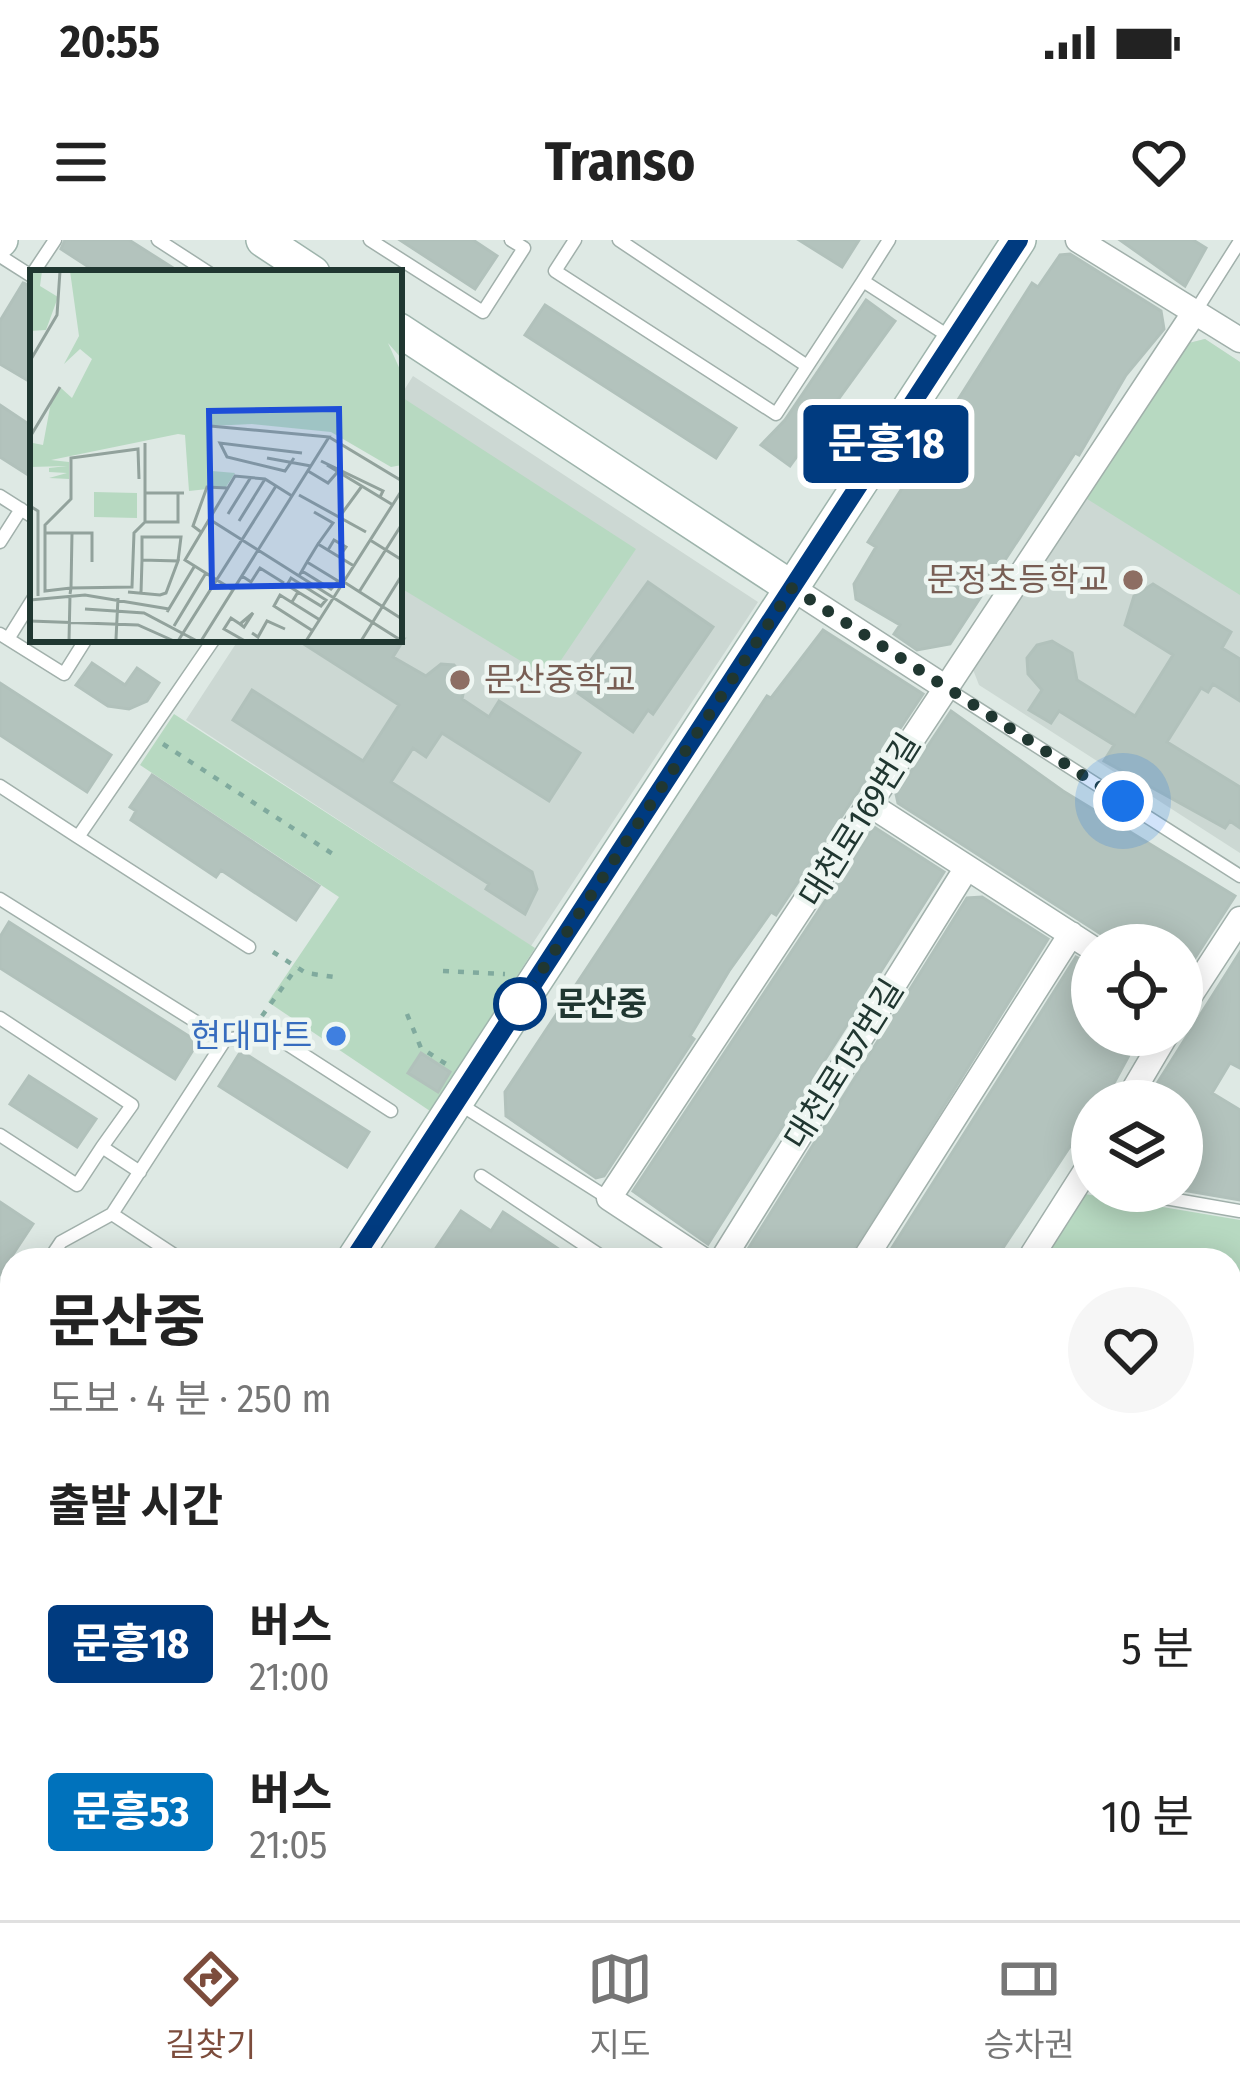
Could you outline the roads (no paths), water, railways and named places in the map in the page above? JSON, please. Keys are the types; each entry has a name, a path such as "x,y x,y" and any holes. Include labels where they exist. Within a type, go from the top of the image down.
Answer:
{"street":[{"path":"263,240 308,270"},
{"path":"361,1248 1019,240"},
{"path":"1078,240 1240,340"},
{"name":"대천로169번길","path":"610,1198 872,806 943,686 1194,313"},
{"path":"403,340 943,686"},
{"path":"872,806 1071,935"},
{"name":"대천로157번길","path":"729,1248 966,869"},
{"path":"1203,974 1240,919"},
{"path":"872,1248 1071,956"},
{"path":"610,1198 685,1248"},
{"path":"1037,1248 1071,1200"}],"lane":[{"path":"36,270 55,240"},
{"path":"158,240 204,270"},
{"path":"370,240 483,312 524,248 511,240"},
{"path":"575,240 555,271 776,414 890,240"},
{"path":"619,240 807,366"},
{"path":"1194,313 1240,241"},
{"path":"0,256 30,273"},
{"path":"863,281 954,339"},
{"path":"0,496 27,513 0,542"},
{"path":"30,603 4,636 64,674 84,642"},
{"path":"78,837 212,642"},
{"path":"943,686 1240,877"},
{"path":"0,786 249,946"},
{"path":"1,901 225,1040 270,1033 391,1111"},
{"path":"0,1018 132,1105 77,1186 0,1135"},
{"path":"58,1248 112,1214 225,1040"},
{"path":"463,1091 610,1198"},
{"path":"102,1147 140,1172"},
{"path":"481,1176 590,1248"},
{"path":"1203,1205 1240,1211"},
{"path":"112,1214 164,1248"}],"place":[{"name":"문정초등학교","path":"1133,580"},
{"name":"문산중학교","path":"460,680"},
{"name":"문산중","path":"520,1004"},
{"name":"현대마트","path":"336,1036"}]}
